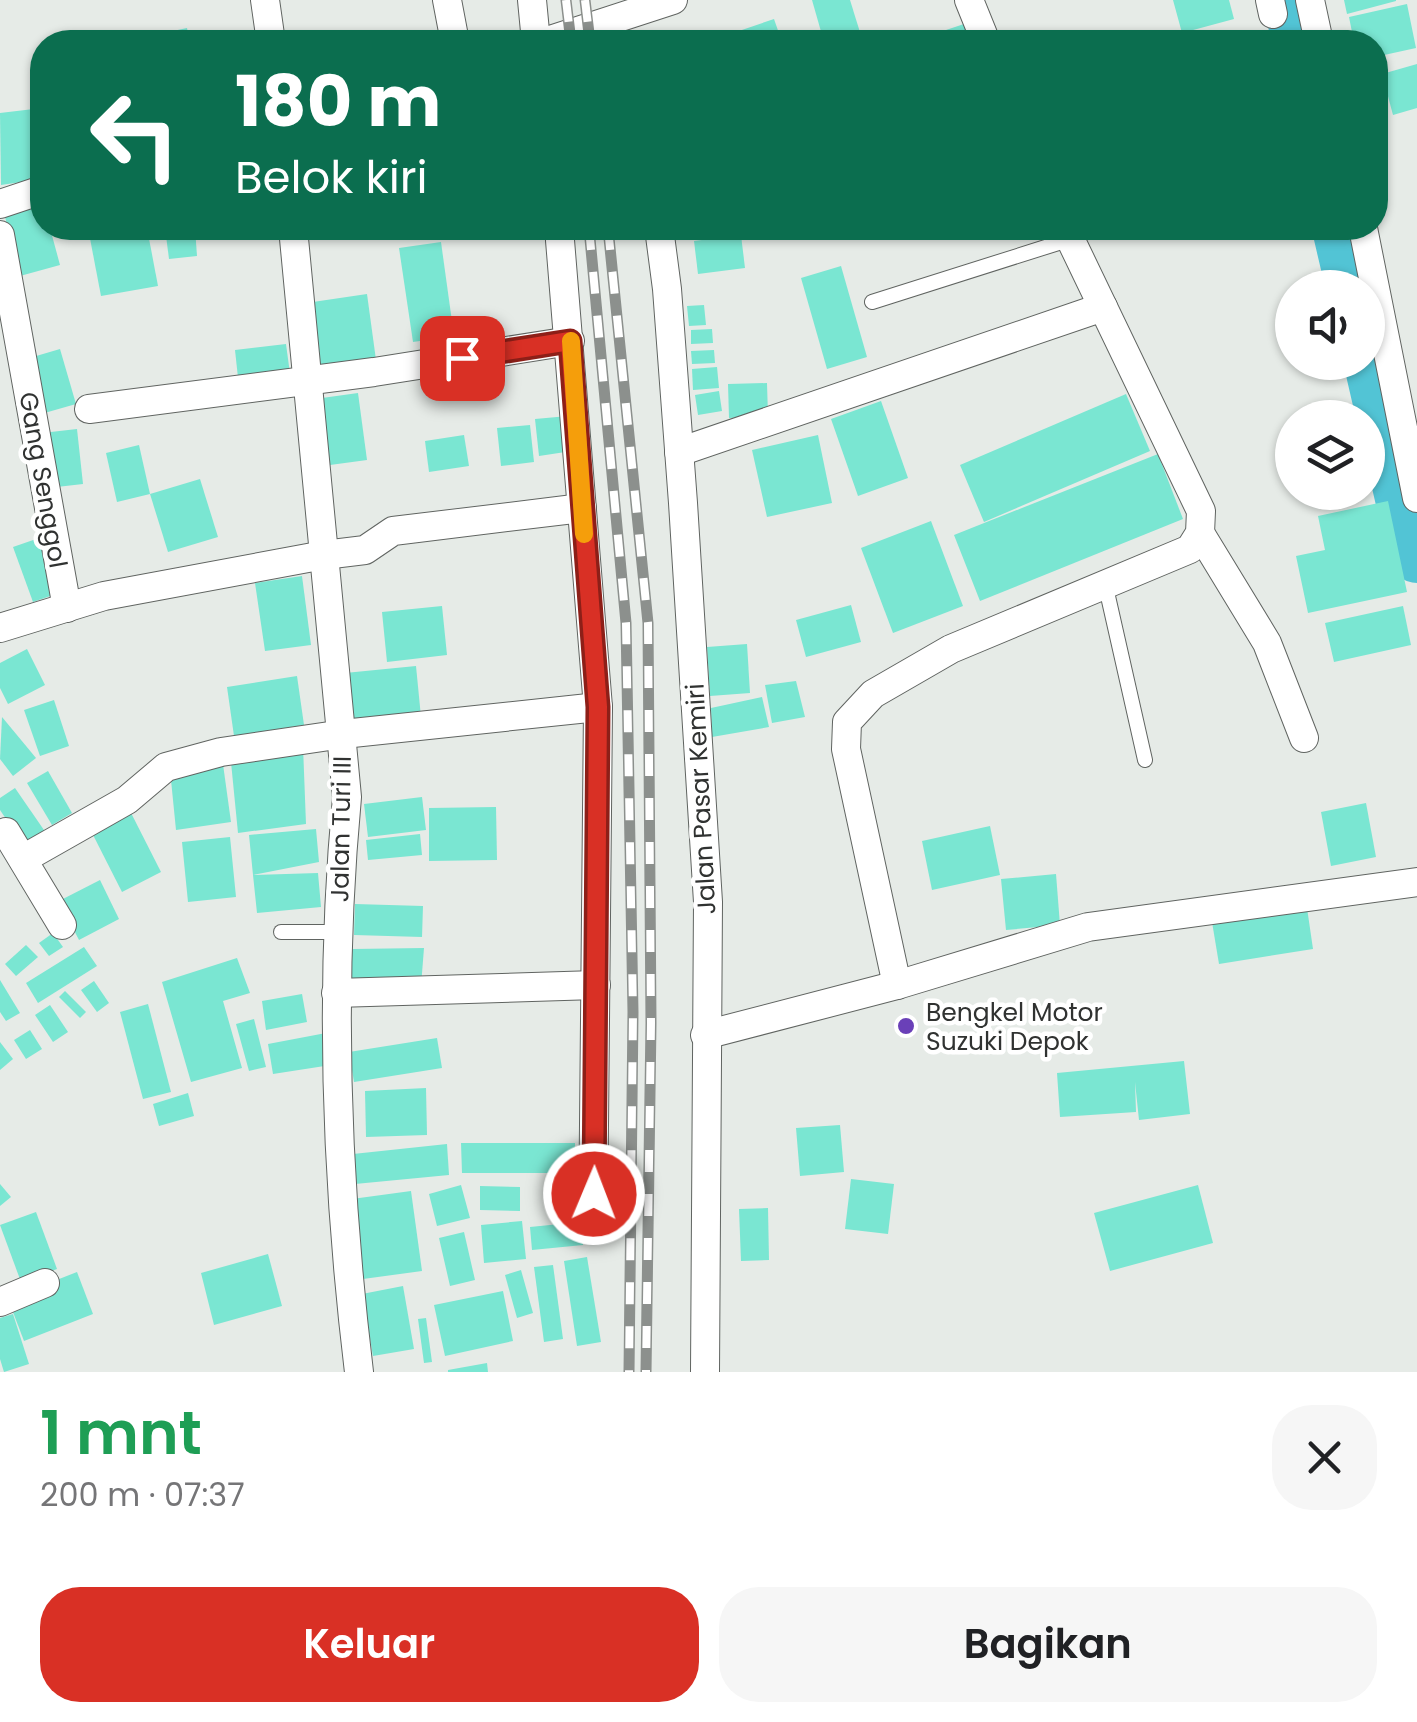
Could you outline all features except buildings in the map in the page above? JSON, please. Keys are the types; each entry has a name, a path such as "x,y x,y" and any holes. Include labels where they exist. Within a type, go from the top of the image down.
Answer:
{"street":[{"path":"265,0 269,30"},
{"path":"447,0 452,30"},
{"path":"532,0 538,30"},
{"path":"587,30 631,19 673,0"},
{"path":"969,0 981,30"},
{"path":"1310,0 1317,30"},
{"path":"0,204 30,194"},
{"name":"Gang Senggol","path":"0,234 67,608"},
{"name":"Jalan Turi III","path":"294,240 347,797 336,994 341,1166 359,1372"},
{"path":"560,240 598,707 593,1229"},
{"name":"Jalan Pasar Kemiri","path":"660,240 679,452 708,902 705,1372"},
{"path":"897,985 846,749 847,722 873,694 951,649 1190,549 1200,533 1201,511 1071,240"},
{"path":"1365,240 1417,498"},
{"path":"679,452 1103,307"},
{"path":"89,410 570,341"},
{"path":"0,628 104,596 324,554 365,550 394,531 582,508"},
{"path":"1200,533 1268,644 1304,738"},
{"path":"23,859 127,800 166,768 221,752 343,734 598,707"},
{"path":"2,829 62,926"},
{"path":"706,1035 897,985 1088,928 1417,882"},
{"path":"336,994 596,985"},
{"path":"0,1302 45,1282"}],"lane":[{"path":"872,302 1051,240"},
{"path":"1105,583 1145,760"},
{"path":"281,932 339,932"}],"waterway":[{"path":"1292,0 1298,30"},
{"path":"1344,240 1351,270"},
{"path":"1377,380 1417,554"}],"railway":[{"path":"566,0 570,30"},
{"path":"585,0 589,30"},
{"path":"590,240 626,623 633,1012 629,1372"},
{"path":"609,240 648,623 651,1023 646,1372"}],"slow traffic":[{"path":"571,341 584,534"}],"place":[{"name":"Bengkel Motor Suzuki Depok","path":"906,1026"}],"route":[{"path":"462,358 570,341 598,707 594,1194"}]}
